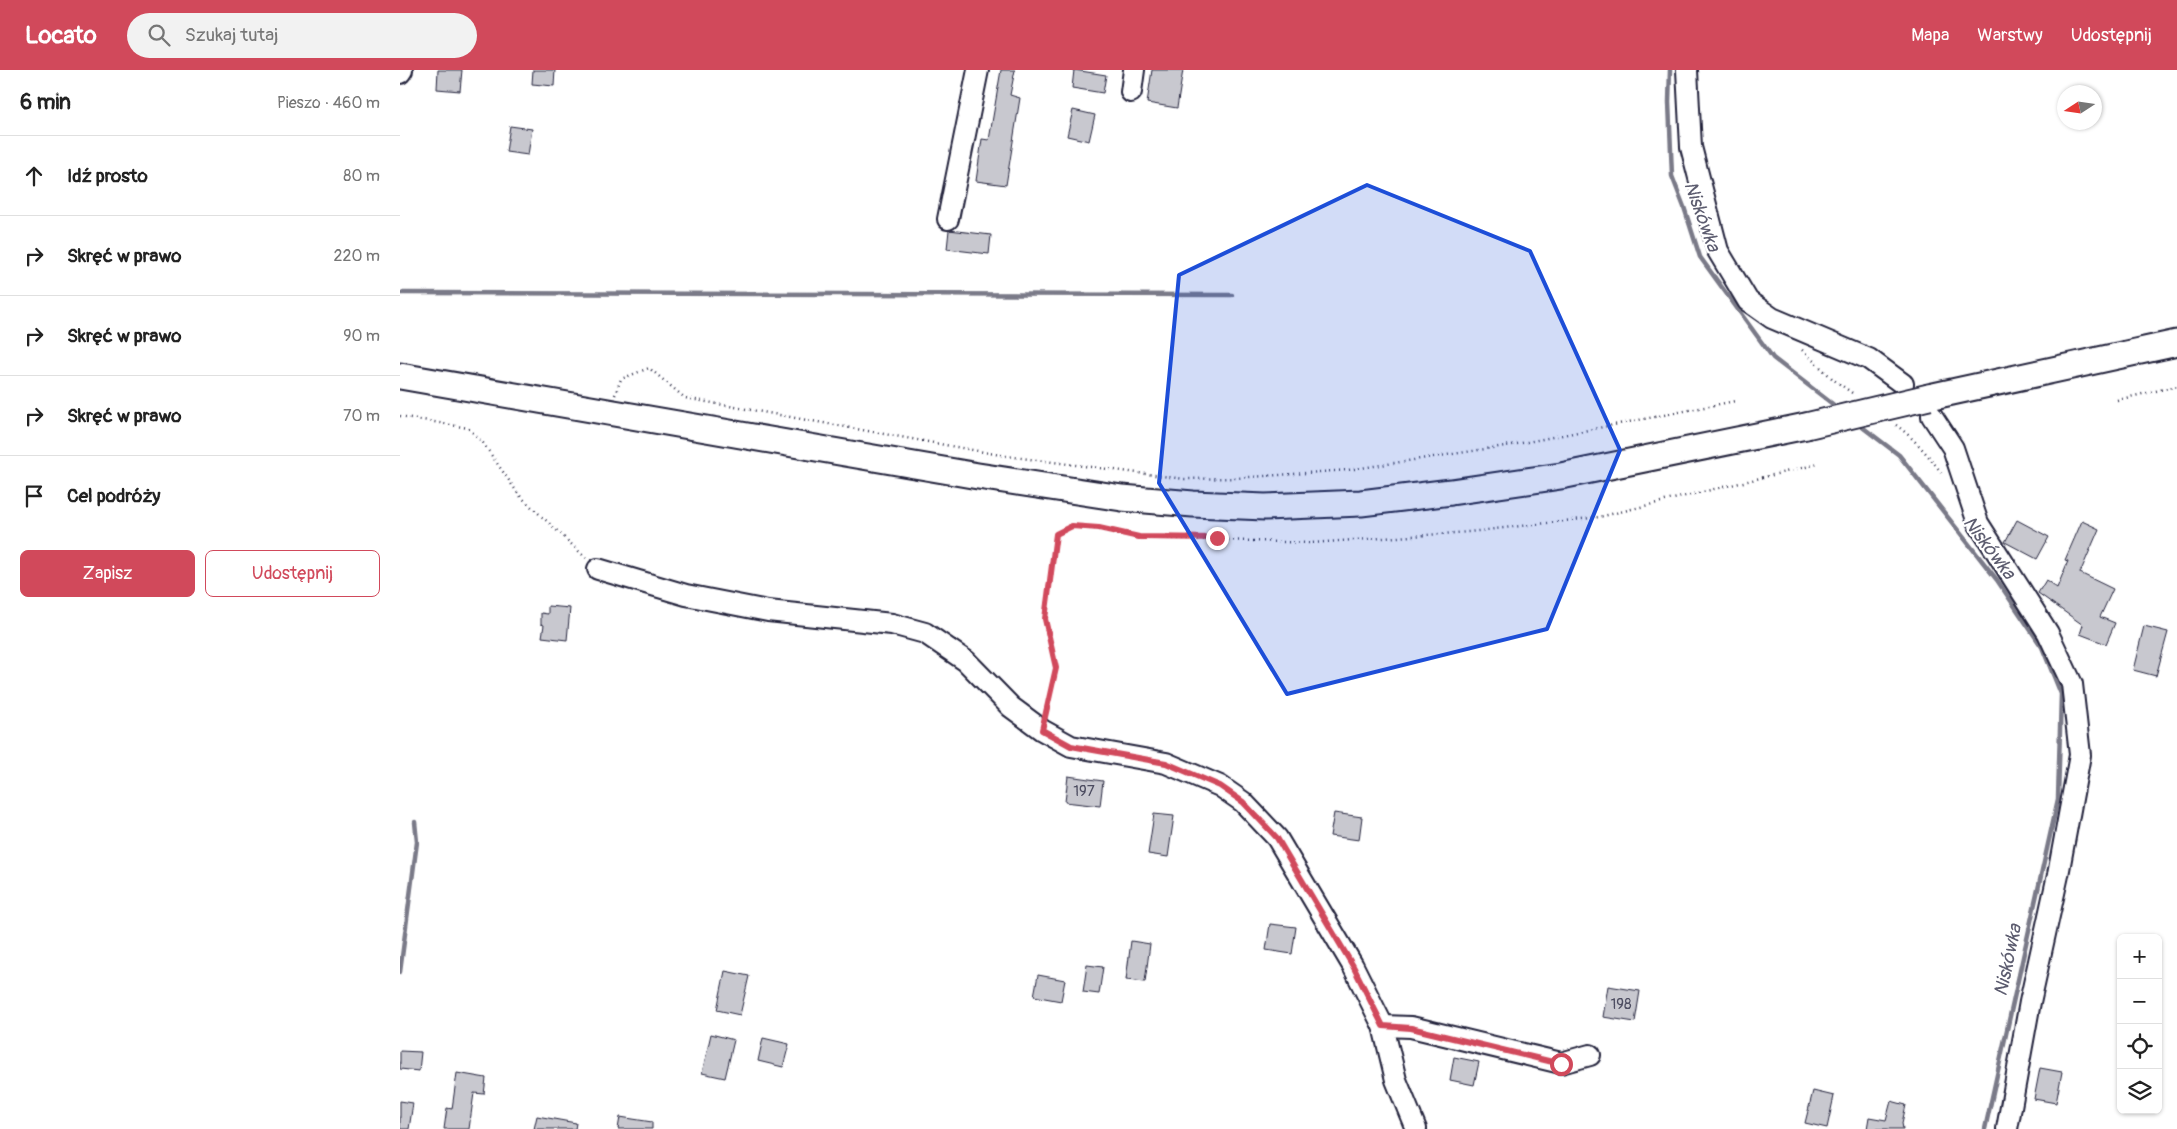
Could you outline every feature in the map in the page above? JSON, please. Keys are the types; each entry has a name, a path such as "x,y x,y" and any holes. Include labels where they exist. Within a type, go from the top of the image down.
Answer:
{"main road":[{"path":"400,376 978,476 1122,498 1193,504 1265,507 1361,503 1561,476 1806,426 1930,406 2177,343"}],"street":[{"path":"948,219 978,70"},
{"path":"1131,92 1134,70"},
{"path":"1687,70 1691,147 1718,251 1748,302 1772,318 1868,359 1903,384"},
{"path":"1930,406 1953,448 1978,523 2048,633 2072,684 2080,755 2030,1002 2007,1129"},
{"path":"598,569 686,594 768,611 892,624 925,633 966,661 1011,707 1042,730 1071,746 1166,763 1220,786 1243,802 1277,838 1353,966 1383,1026 1396,1080 1416,1129"},
{"path":"1383,1026 1411,1028 1561,1064 1590,1055"}],"path":[{"path":"610,413 621,379 649,368 685,398 1006,456 1193,479 1237,478 1348,470 1512,445 1735,401"},
{"path":"2117,400 2177,386"},
{"path":"400,416 468,428 483,443 519,495 598,569"},
{"path":"1042,730 1056,668 1045,619 1056,534 1072,526 1099,528 1139,537 1311,543 1469,532 1599,517 1818,464"}],"highlighted area":[{"path":"1367,185 1530,251 1620,450 1547,629 1287,694 1159,483 1179,275"}],"building":[{"path":"438,70 462,70 460,91 437,89"},
{"path":"533,70 555,70 554,86 532,84"},
{"path":"1001,70 1015,70 1010,95 1020,98 1006,185 976,181 982,139 989,140"},
{"path":"1074,70 1106,75 1103,93 1072,88"},
{"path":"1152,70 1183,70 1177,108 1147,103"},
{"path":"1073,110 1095,115 1089,141 1067,136"},
{"path":"510,126 532,129 528,155 506,152"},
{"path":"949,230 991,235 989,254 947,249"},
{"path":"2017,520 2049,537 2037,559 2005,542"},
{"path":"2082,521 2099,529 2080,573 2113,589 2100,617 2115,623 2106,644 2080,634 2083,625 2038,593 2046,580 2057,588 2068,561 2065,560"},
{"path":"548,606 570,608 567,640 542,637 544,625 541,624 541,613 548,614"},
{"path":"2144,626 2168,632 2156,676 2133,670"},
{"path":"1068,776 1103,781 1100,806 1065,802"},
{"path":"1334,813 1362,817 1359,840 1330,836"},
{"path":"1154,814 1174,816 1168,857 1148,854"},
{"path":"1270,924 1296,927 1292,954 1266,950"},
{"path":"1131,941 1150,944 1145,982 1126,980"},
{"path":"1087,965 1103,967 1099,994 1083,992"},
{"path":"725,971 749,976 740,1015 717,1010"},
{"path":"1038,975 1065,980 1061,1001 1034,996"},
{"path":"1608,986 1640,991 1635,1022 1603,1017"},
{"path":"711,1034 734,1040 725,1078 702,1073"},
{"path":"763,1038 789,1044 783,1067 758,1061"},
{"path":"400,1051 421,1052 419,1071 400,1069"},
{"path":"1454,1057 1479,1062 1474,1085 1450,1080"},
{"path":"2040,1068 2062,1072 2056,1103 2034,1099"},
{"path":"457,1073 486,1078 484,1094 474,1093 469,1129 444,1129 447,1108 452,1109"},
{"path":"1813,1091 1834,1096 1827,1128 1805,1123"},
{"path":"400,1101 413,1103 409,1129 400,1129"},
{"path":"1891,1101 1906,1105 1902,1123 1903,1129 1867,1129 1869,1117 1886,1120"},
{"path":"537,1116 576,1123 575,1129 534,1129"},
{"path":"620,1117 652,1122 652,1129 618,1129"}],"waterway":[{"name":"Niskówka","path":"1670,70 1669,102 1672,176 1700,257 1773,358 1839,409"},
{"path":"400,293 1232,295"},
{"name":"Niskówka","path":"1857,423 1899,455 1997,580 2042,647 2061,694 2058,799 1985,1129"},
{"path":"400,972 417,842 415,822"}],"route":[{"path":"1217,538 1139,537 1099,528 1072,526 1056,534 1045,619 1056,668 1042,730 1071,746 1166,763 1220,786 1243,802 1277,838 1353,966 1383,1026 1411,1028 1561,1064"}]}
